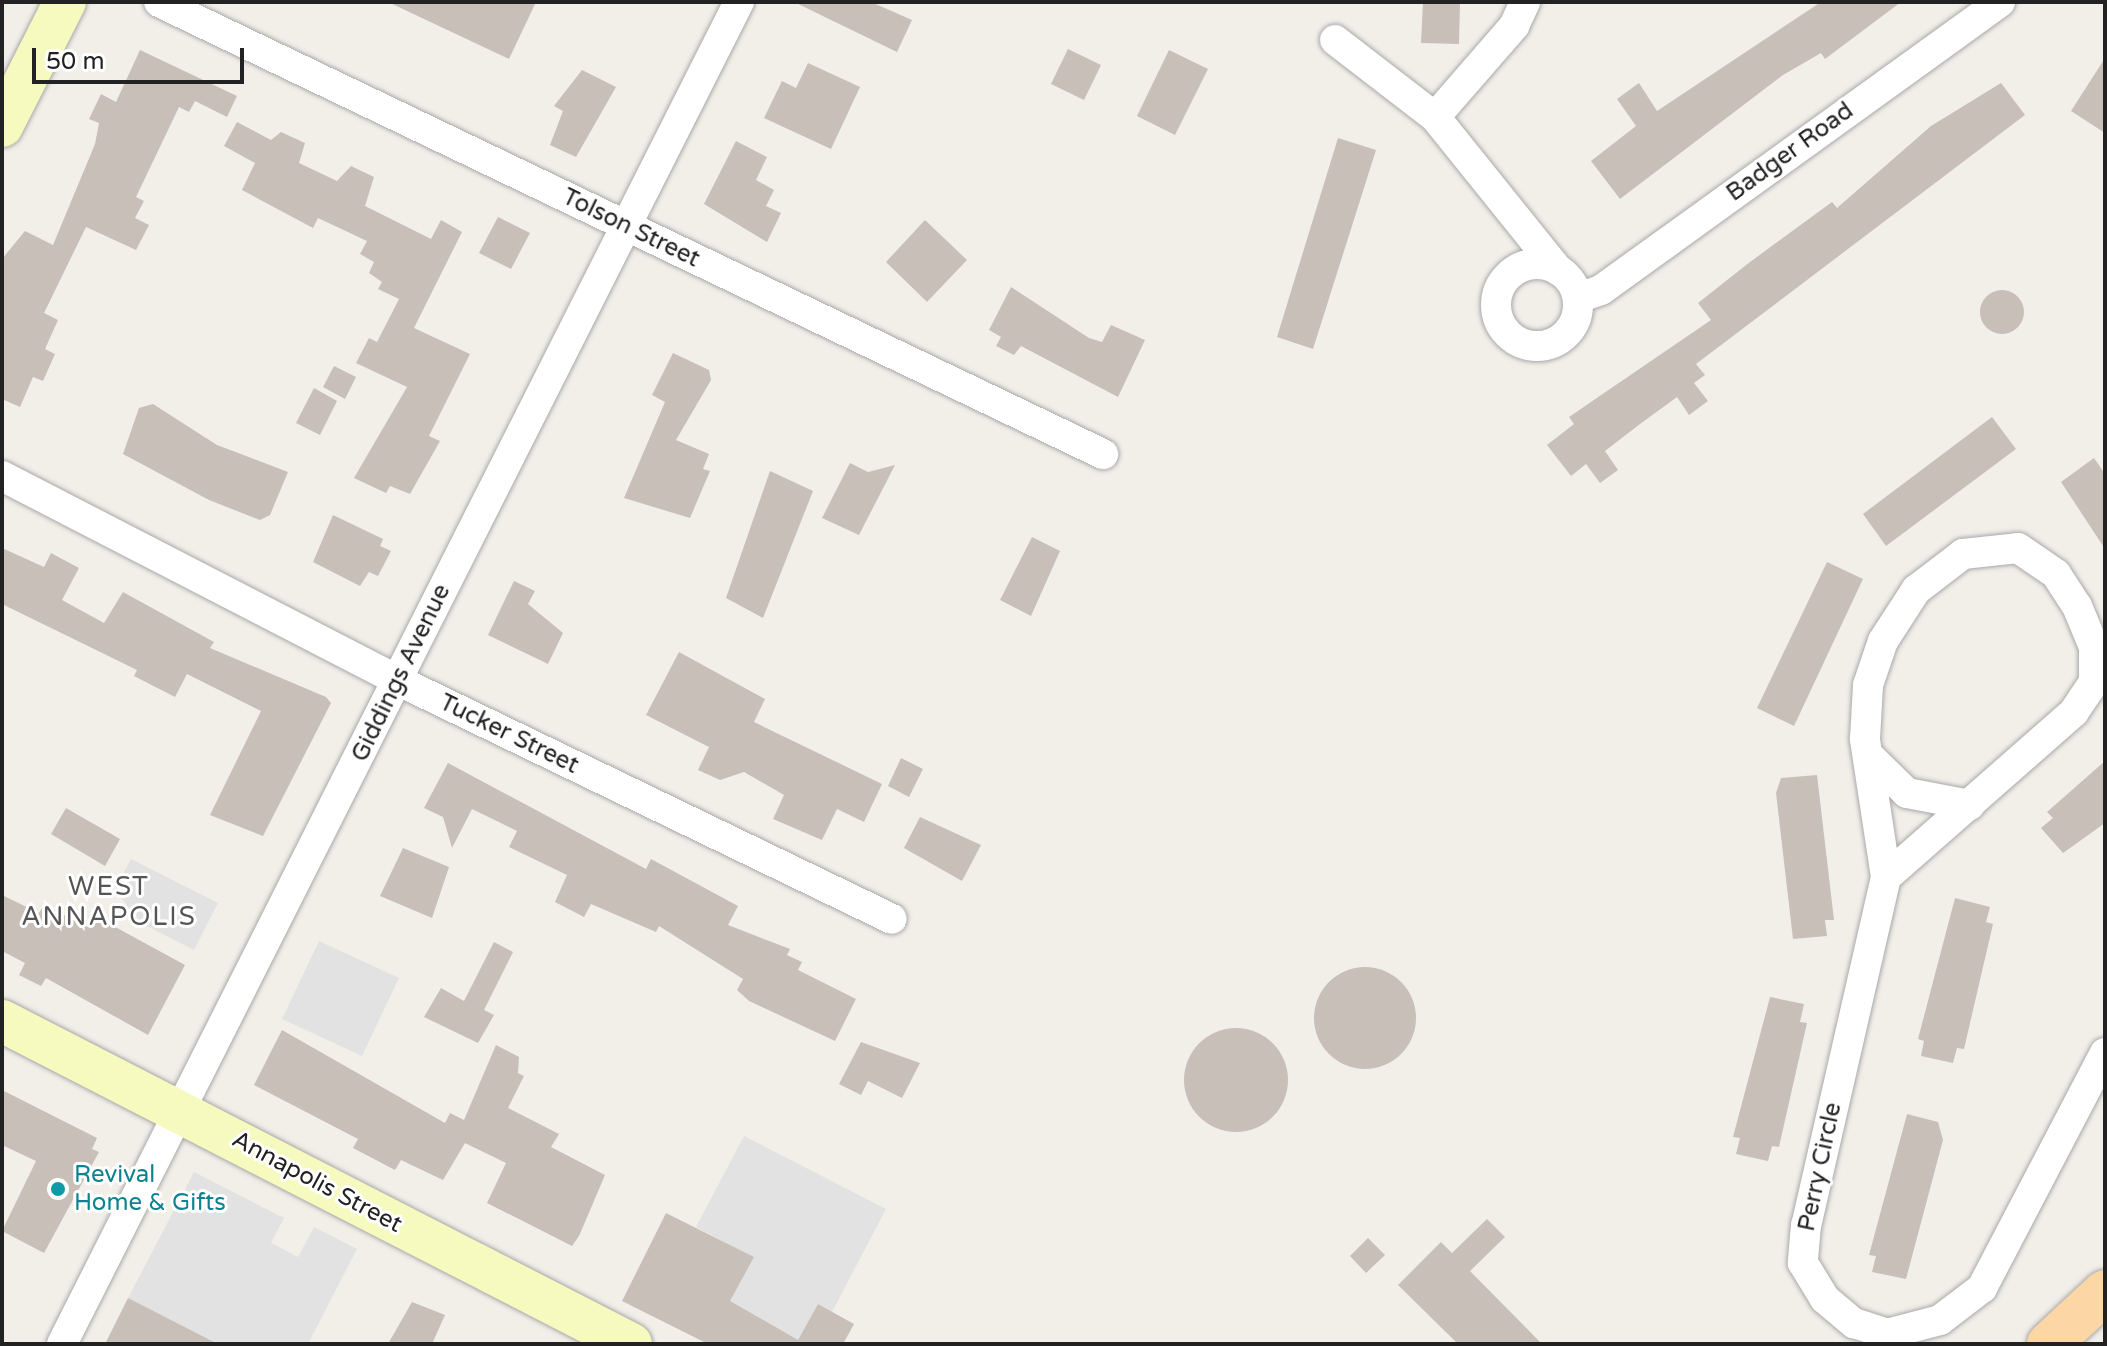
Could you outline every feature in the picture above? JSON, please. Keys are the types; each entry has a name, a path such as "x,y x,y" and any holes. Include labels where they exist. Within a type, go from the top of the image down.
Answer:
{"main road":[{"path":"2049,1344 2105,1292"}],"street":[{"path":"2,126 65,2"},
{"name":"Tolson Street","path":"159,2 1103,454"},
{"name":"Giddings Avenue","path":"62,1344 399,681 495,476 739,2"},
{"path":"1435,117 1514,26 1525,2"},
{"name":"Badger Road","path":"1578,298 1601,290 2000,2"},
{"path":"1335,40 1435,117 1558,270 1578,298 1571,329 1551,343 1528,345 1502,327 1496,312 1503,282 1530,265 1558,270"},
{"name":"Tucker Street","path":"2,476 399,681 892,919"},
{"name":"Perry Circle","path":"1886,877 2074,712 2094,682 2094,647 2077,606 2056,574 2018,548 1963,554 1916,590 1883,641 1868,685 1868,755 1886,877 1805,1238 1803,1263 1825,1299 1854,1323 1887,1334 1940,1320 1982,1288 2105,1053"},
{"path":"1868,755 1907,793 1970,805"},
{"name":"Annapolis Street","path":"2,1021 631,1344"}],"shaded area":[{"path":"131,859 218,903 194,950 121,913 126,903 114,891"},
{"path":"319,941 399,978 362,1056 282,1019"},
{"path":"744,1136 886,1209 832,1312 818,1304 798,1340 729,1303 753,1257 696,1227"},
{"path":"194,1172 284,1218 271,1243 298,1257 314,1227 357,1249 308,1344 218,1344 128,1298"}],"building":[{"path":"388,2 536,2 509,59"},
{"path":"794,2 871,2 912,20 897,52"},
{"path":"1423,2 1460,2 1459,44 1421,43"},
{"path":"1821,2 1901,2 1825,59 1821,53 1783,75 1620,199 1591,161 1636,126 1617,99 1639,83 1657,111"},
{"path":"1068,49 1101,65 1084,100 1051,84"},
{"path":"140,50 237,96 227,117 195,101 189,112 179,107 136,197 144,201 135,218 149,225 136,250 86,227 44,313 58,320 45,349 55,354 43,381 33,377 20,407 2,399 2,259 25,231 53,245 95,144 99,123 89,119 101,94 116,102"},
{"path":"1169,50 1208,69 1175,135 1137,116"},
{"path":"2105,58 2105,133 2071,111"},
{"path":"808,63 860,87 831,149 764,118 782,81 796,88"},
{"path":"582,70 616,87 576,157 550,145 563,111 554,106"},
{"path":"2001,83 2025,115 1696,364 1705,375 1694,383 1708,401 1689,415 1677,397 1640,424 1605,451 1618,470 1600,483 1586,464 1571,476 1547,445 1574,424 1569,417 1711,320 1698,303 1750,262 1832,202 1837,208 1931,126"},
{"path":"237,122 271,140 281,132 305,143 299,163 337,181 351,166 374,177 365,206 431,239 441,220 462,232 414,328 470,354 429,436 440,441 410,494 390,486 386,493 354,478 407,387 356,363 369,338 377,342 399,299 378,289 382,282 369,273 374,262 360,254 367,241 318,218 313,228 242,190 255,163 224,146"},
{"path":"1338,138 1376,150 1313,349 1277,337"},
{"path":"736,141 767,157 756,180 774,190 766,206 781,213 767,242 704,204"},
{"path":"498,217 530,233 511,269 479,253"},
{"path":"925,220 967,260 927,302 886,262"},
{"path":"1011,287 1089,338 1102,342 1111,325 1145,340 1118,397 1021,346 1014,355 996,346 1001,337 989,330"},
{"path":"2002,290 2018,296 2024,312 2018,328 2002,334 1986,328 1980,312 1986,296"},
{"path":"673,353 709,370 711,380 676,440 709,454 703,469 710,471 690,518 624,498 665,402 652,395"},
{"path":"334,366 356,377 345,399 323,387"},
{"path":"314,388 337,401 320,435 296,423"},
{"path":"153,404 217,445 288,472 270,515 260,520 209,500 123,454 139,408"},
{"path":"1992,417 2016,449 1886,546 1863,514"},
{"path":"2094,458 2105,474 2105,549 2061,482"},
{"path":"850,463 868,472 895,465 859,535 822,518"},
{"path":"770,471 813,491 763,618 726,598"},
{"path":"333,515 383,539 380,546 391,551 378,576 369,572 360,586 313,562"},
{"path":"1032,537 1060,551 1031,616 1000,600"},
{"path":"2,548 44,567 51,553 79,568 62,600 104,623 123,592 214,642 210,648 326,697 331,703 263,836 210,815 261,711 187,674 175,697 134,676 137,670 2,604"},
{"path":"1827,562 1863,579 1794,726 1757,708"},
{"path":"514,581 535,591 528,604 563,633 548,664 488,635"},
{"path":"679,652 765,699 754,722 882,784 864,822 837,809 822,840 773,819 784,795 744,772 720,780 698,770 709,747 646,715"},
{"path":"901,758 923,769 909,797 888,786"},
{"path":"2105,761 2105,823 2063,853 2041,828 2053,818 2047,812"},
{"path":"448,763 646,869 651,859 738,906 728,925 790,949 787,955 802,962 798,970 856,999 835,1041 749,1001 737,990 743,979 659,926 656,932 591,904 584,917 555,902 567,875 509,847 517,831 472,809 452,848 443,817 424,808"},
{"path":"1817,775 1834,920 1825,920 1827,936 1793,939 1776,793 1781,778"},
{"path":"66,808 120,839 105,866 51,834"},
{"path":"920,817 981,845 962,881 904,848"},
{"path":"403,848 449,867 432,918 380,896"},
{"path":"2,895 39,913 44,905 88,927 97,917 185,965 148,1035 46,978 41,986 19,975 25,963 2,951"},
{"path":"1955,898 1990,907 1986,922 1993,924 1964,1049 1957,1048 1953,1063 1921,1056 1924,1041 1918,1039"},
{"path":"494,942 513,952 484,1010 494,1015 478,1043 424,1017 441,988 464,1001"},
{"path":"1365,967 1385,971 1401,982 1412,998 1416,1018 1412,1038 1401,1054 1385,1065 1365,1069 1345,1065 1329,1054 1318,1038 1314,1018 1318,998 1329,982 1345,971"},
{"path":"1770,997 1804,1004 1800,1022 1807,1023 1779,1147 1772,1146 1768,1161 1736,1154 1740,1138 1733,1137"},
{"path":"1236,1028 1256,1032 1279,1051 1288,1080 1284,1100 1265,1123 1236,1132 1216,1128 1193,1109 1184,1080 1188,1060 1207,1037"},
{"path":"282,1030 445,1123 450,1113 464,1120 496,1045 519,1057 518,1073 524,1076 508,1108 559,1134 551,1147 605,1175 572,1246 487,1203 506,1163 465,1143 443,1180 401,1160 395,1170 353,1148 358,1139 254,1085"},
{"path":"861,1042 920,1063 902,1098 868,1081 861,1095 839,1084"},
{"name":"Revival Home & Gifts","path":"2,1090 97,1138 92,1149 99,1152 44,1253 2,1231 36,1161 2,1145"},
{"path":"1907,1114 1938,1122 1943,1140 1906,1279 1872,1272 1876,1256 1869,1255"},
{"path":"666,1213 754,1257 730,1301 798,1340 818,1304 854,1324 843,1344 708,1344 622,1301"},
{"path":"1487,1219 1505,1237 1470,1271 1542,1344 1458,1344 1398,1285 1441,1242 1452,1253"},
{"path":"1368,1238 1385,1255 1366,1273 1350,1256"},
{"path":"128,1298 218,1344 105,1344"},
{"path":"412,1302 445,1315 432,1344 388,1344"}],"place":[{"name":"Revival Home & Gifts","path":"58,1189"}],"district":[{"name":"WEST ANNAPOLIS","path":"109,902"}]}
